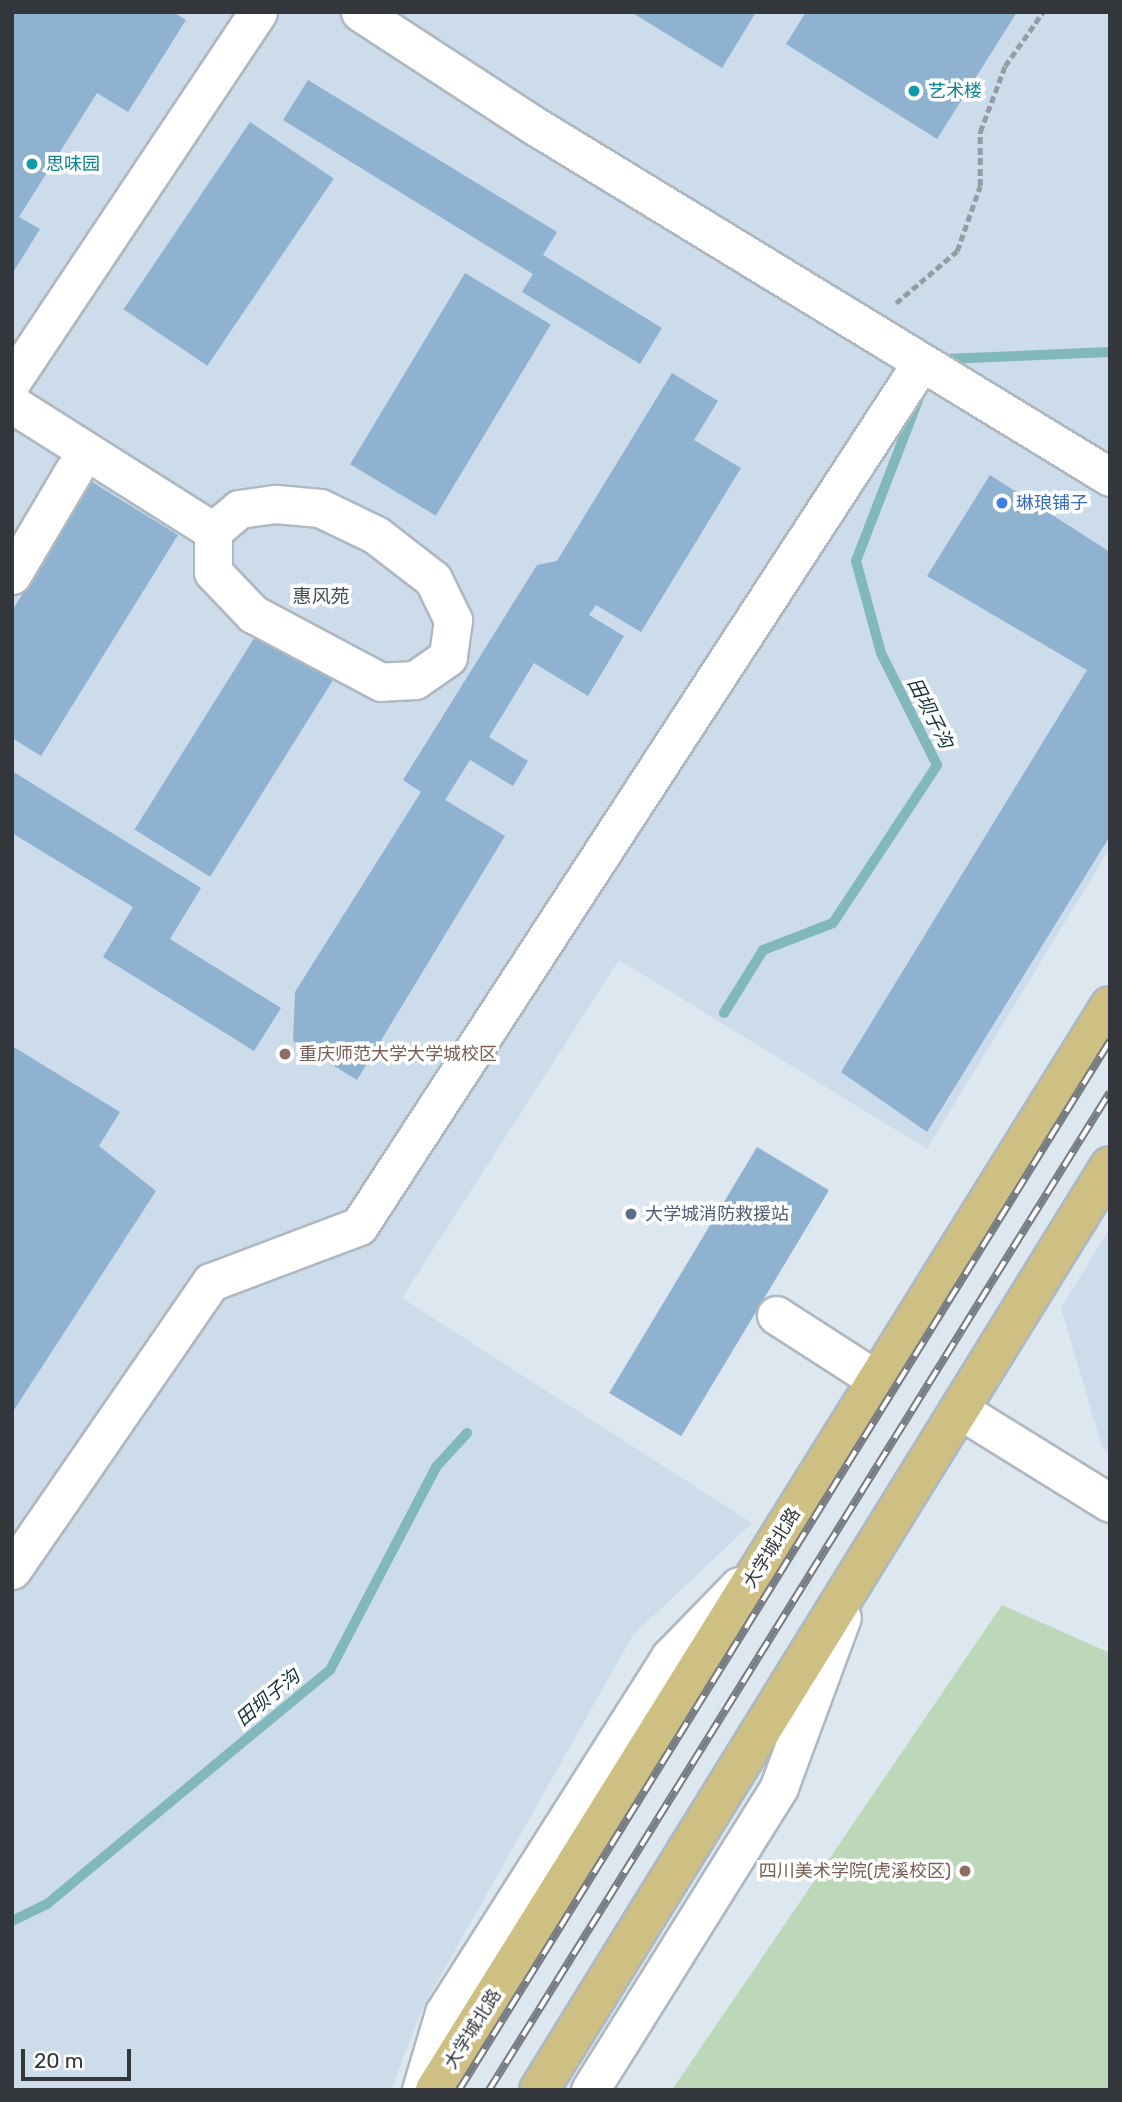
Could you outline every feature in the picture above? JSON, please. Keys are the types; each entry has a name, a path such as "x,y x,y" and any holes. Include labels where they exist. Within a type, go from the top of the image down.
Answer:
{"main road":[{"name":"大学城北路","path":"435,2090 1110,1006"},
{"path":"539,2090 1110,1166"}],"street":[{"path":"12,381 258,12"},
{"path":"360,12 859,326 1110,477"},
{"path":"12,1570 211,1282 359,1226 920,363"},
{"path":"12,404 214,531"},
{"path":"12,575 74,470"},
{"path":"276,504 320,508 376,535 433,579 453,620 448,657 415,680 381,682 276,627 253,614 213,572 214,531 239,509 276,504"},
{"path":"775,1315 877,1380"},
{"path":"960,1410 1110,1503"},
{"path":"421,2090 444,2013 670,1657 766,1558"},
{"path":"590,2090 779,1787 859,1573"}],"path":[{"path":"859,326 910,294 957,251 980,186 980,132 1005,66 1043,12"}],"shaded area":[{"name":"重庆师范大学大学城校区","path":"12,12 1110,12 1110,848 927,1149 619,960 402,1298 752,1523 633,1635 422,2009 391,2090 12,2090"},
{"path":"1110,1228 1110,1452 1102,1447 1061,1308"}],"green space":[{"name":"四川美术学院(虎溪校区)","path":"1002,1605 1110,1653 1110,2090 672,2090"}],"building":[{"name":"思味园","path":"12,12 173,12 186,20 128,112 97,93 19,217 40,229 12,274"},
{"path":"631,12 756,12 722,68"},
{"name":"艺术楼","path":"806,12 1017,12 937,139 786,44"},
{"path":"308,80 557,232 543,255 662,328 640,364 522,292 533,274 283,120"},
{"path":"250,122 334,178 207,366 124,309"},
{"path":"465,273 551,325 436,516 350,464"},
{"path":"672,373 718,401 694,440 741,468 641,632 596,605 589,615 624,636 588,696 534,663 489,737 528,761 513,786 470,760 445,800 505,836 357,1080 293,1041 295,992 421,792 403,780 537,565 557,561"},
{"path":"990,475 1110,552 1110,836 927,1132 841,1072 1087,670 927,576"},
{"path":"92,482 178,535 41,756 12,738 12,611"},
{"path":"258,632 333,679 210,877 135,830"},
{"path":"12,771 201,888 170,939 281,1008 254,1051 103,957 133,907 12,833"},
{"path":"12,1046 120,1112 99,1146 156,1191 12,1413"},
{"path":"757,1147 829,1190 681,1436 609,1393"}],"waterway":[{"name":"田坝子沟","path":"944,359 1110,352"},
{"name":"田坝子沟","path":"724,1013 763,950 833,923 937,765 881,653 856,561 919,398"},
{"name":"田坝子沟","path":"12,1921 47,1904 330,1670 436,1467 467,1433"}],"railway":[{"path":"459,2090 1110,1041"},
{"path":"489,2090 1110,1092"}],"place":[{"name":"艺术楼","path":"914,91"},
{"name":"思味园","path":"32,164"},
{"name":"琳琅铺子","path":"1002,503"},
{"name":"重庆师范大学大学城校区","path":"285,1054"},
{"name":"大学城消防救援站","path":"631,1214"},
{"name":"四川美术学院(虎溪校区)","path":"965,1871"}],"district":[{"name":"惠风苑","path":"321,597"}]}
